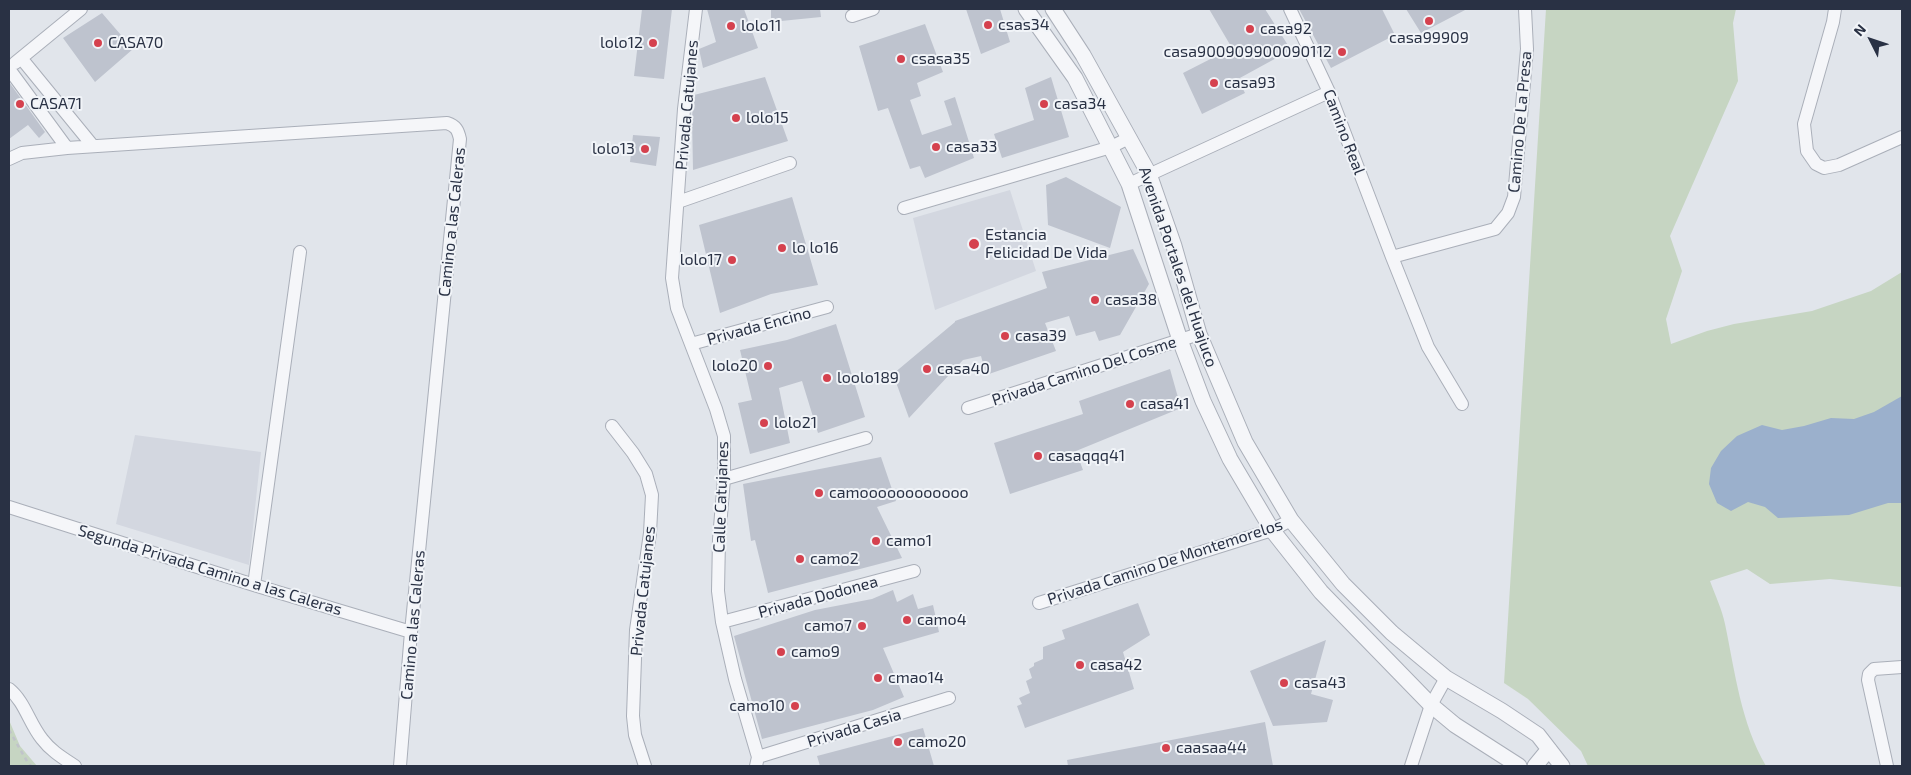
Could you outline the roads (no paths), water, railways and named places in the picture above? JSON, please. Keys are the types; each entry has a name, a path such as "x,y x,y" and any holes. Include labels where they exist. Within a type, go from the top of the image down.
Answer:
{"street":[{"path":"68,148 9,68 81,9"},
{"name":"Privada Catujanes","path":"678,202 684,108 696,9"},
{"path":"852,16 873,9"},
{"name":"Avenida Portales del Huajuco","path":"1026,9 1075,78 1129,184 1180,340 1203,402 1230,459 1272,530 1321,592 1431,705 1455,726 1519,766"},
{"name":"Avenida Portales del Huajuco","path":"1053,9 1083,55 1148,174 1174,246 1200,334 1244,442 1291,520 1343,584 1392,633 1446,678 1538,735 1562,766"},
{"name":"Camino Real","path":"1290,9 1329,92 1428,347 1462,404"},
{"name":"Camino De La Presa","path":"1392,257 1495,229 1508,214 1514,197 1527,49 1526,9"},
{"path":"1835,9 1804,124 1807,151 1816,164 1824,168 1839,165 1902,137"},
{"path":"21,58 93,146"},
{"path":"1129,184 1329,92"},
{"name":"Camino a las Caleras","path":"9,159 22,153 68,148 447,123 454,126 458,131 460,139 411,632 400,766"},
{"path":"904,208 1111,146 1129,138"},
{"path":"678,202 790,163"},
{"name":"Calle Catujanes","path":"678,202 672,278 677,308 716,409 724,436 724,479 719,539 718,582 722,622 757,762"},
{"path":"254,585 300,252"},
{"name":"Privada Encino","path":"691,344 827,307"},
{"name":"Privada Camino Del Cosme","path":"968,408 1200,334"},
{"name":"Privada Catujanes","path":"612,426 633,453 646,474 652,495 650,534 636,630 633,716 635,735 645,766"},
{"path":"724,479 866,438"},
{"name":"Segunda Privada Camino a las Caleras","path":"9,507 254,585 411,632"},
{"name":"Privada Camino De Montemorelos","path":"1039,603 1272,530 1291,520"},
{"name":"Privada Dodonea","path":"722,622 914,571"},
{"path":"1887,766 1868,680 1869,674 1874,669 1902,667"},
{"path":"1411,766 1431,705 1446,678"},
{"path":"9,689 22,704 42,739 56,754 75,766"},
{"name":"Privada Casia","path":"757,762 950,698"},
{"path":"1535,766 1549,749"}],"water":[{"path":"1902,396 1902,503 1888,503 1849,515 1778,518 1765,507 1748,502 1731,511 1717,503 1709,484 1711,468 1721,451 1737,436 1762,425 1782,430 1831,418 1854,419 1874,412"}],"place":[{"name":"casa99909","path":"1429,21"},
{"name":"csas34","path":"988,25"},
{"name":"lolo11","path":"731,26"},
{"name":"casa92","path":"1250,29"},
{"name":"CASA70","path":"98,43"},
{"name":"lolo12","path":"653,43"},
{"name":"casa900909900090112","path":"1342,52"},
{"name":"csasa35","path":"901,59"},
{"name":"casa93","path":"1214,83"},
{"name":"CASA71","path":"20,104"},
{"name":"casa34","path":"1044,104"},
{"name":"lolo15","path":"736,118"},
{"name":"casa33","path":"936,147"},
{"name":"lolo13","path":"645,149"},
{"name":"Estancia Felicidad De Vida","path":"974,244"},
{"name":"lo lo16","path":"782,248"},
{"name":"lolo17","path":"732,260"},
{"name":"casa38","path":"1095,300"},
{"name":"casa39","path":"1005,336"},
{"name":"lolo20","path":"768,366"},
{"name":"casa40","path":"927,369"},
{"name":"loolo189","path":"827,378"},
{"name":"casa41","path":"1130,404"},
{"name":"lolo21","path":"764,423"},
{"name":"casaqqq41","path":"1038,456"},
{"name":"camoooooooooooo","path":"819,493"},
{"name":"camo1","path":"876,541"},
{"name":"camo2","path":"800,559"},
{"name":"camo4","path":"907,620"},
{"name":"camo7","path":"862,626"},
{"name":"camo9","path":"781,652"},
{"name":"casa42","path":"1080,665"},
{"name":"cmao14","path":"878,678"},
{"name":"casa43","path":"1284,683"},
{"name":"camo10","path":"795,706"},
{"name":"camo20","path":"898,742"},
{"name":"caasaa44","path":"1166,748"}]}
